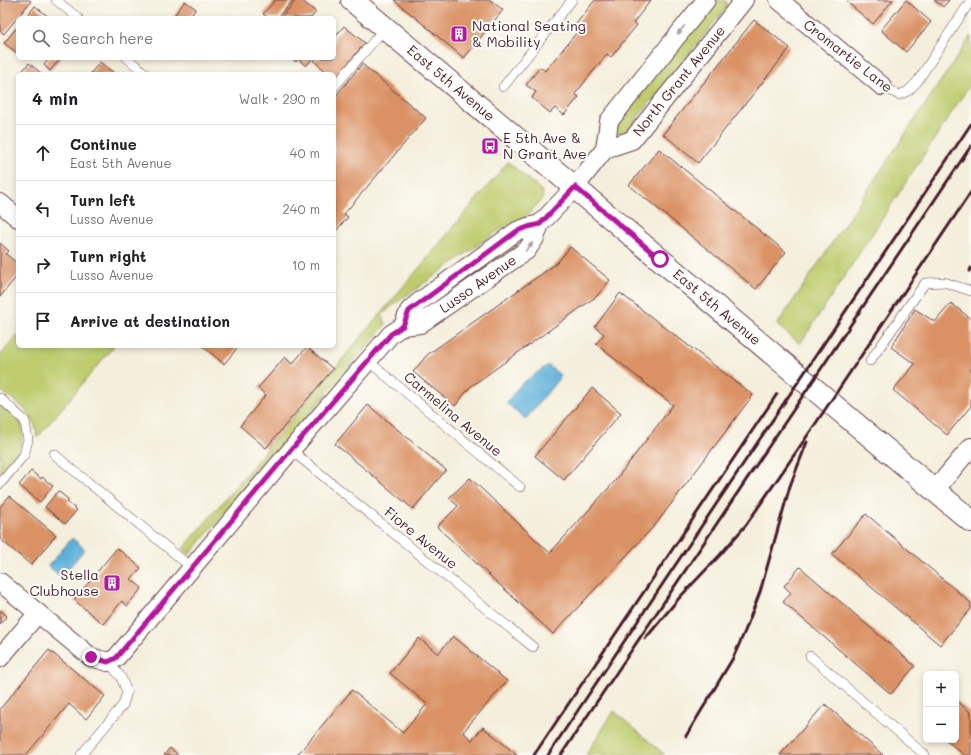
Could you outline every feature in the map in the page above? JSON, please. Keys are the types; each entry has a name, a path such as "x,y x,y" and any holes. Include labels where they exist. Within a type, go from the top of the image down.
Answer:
{"main road":[{"name":"East 5th Avenue","path":"352,0 971,521"}],"street":[{"path":"575,187 605,149 608,121 706,0"},
{"name":"North Grant Avenue","path":"605,149 632,140 744,0"},
{"name":"Cromartie Lane","path":"779,0 882,86"},
{"name":"Lusso Avenue","path":"108,662 116,658 391,334 403,326 409,311 517,231 540,224 575,187"},
{"path":"0,203 16,216"},
{"path":"935,490 971,447"},
{"path":"0,582 91,657 108,662"},
{"path":"0,658 38,613"}],"lane":[{"path":"56,0 76,16"},
{"path":"503,87 572,0"},
{"name":"Cromartie Lane","path":"882,86 899,95 908,91 917,82 971,0"},
{"path":"336,85 385,28"},
{"path":"129,60 144,72"},
{"path":"870,361 925,284 944,282 971,291"},
{"name":"Carmelina Avenue","path":"368,361 520,487"},
{"path":"0,398 25,421 28,440 24,455 0,484"},
{"name":"Fiore Avenue","path":"291,450 533,647"},
{"path":"54,454 192,568"},
{"path":"810,656 925,755"},
{"path":"81,755 124,705 127,692 121,677 108,662"}],"green space":[{"path":"716,0 726,1 726,8 627,131 623,134 618,133 616,128 617,124"},
{"path":"971,36 971,83 800,344 777,325"},
{"path":"508,162 542,191 543,198 518,225 512,229 508,224 393,305 382,315 386,324 189,555 183,549"},
{"path":"515,243 520,245 422,314 420,312"},
{"path":"16,336 16,348 112,348 37,438 36,429 30,416 20,405 0,390 0,356"},
{"path":"0,405 18,418 22,426 23,433 22,441 15,455 0,473"},
{"path":"614,711 665,755 586,755"}],"water":[{"path":"548,365 561,376 526,419 506,403 520,385"},
{"path":"72,538 85,549 61,577 48,566"}],"building":[{"path":"0,0 31,1 19,16 16,16 16,19 4,34 0,31"},
{"path":"275,0 293,0 280,16 266,16 263,14"},
{"path":"296,0 301,0 316,12 313,16 283,16"},
{"name":"National Seating & Mobility","path":"394,0 490,0 503,10 464,58"},
{"path":"595,0 651,0 633,23 637,25 611,57 607,54 575,94 579,97 564,115 555,108 550,113 532,98 536,92 526,85 540,67 545,71 577,32 573,28"},
{"path":"849,0 893,0 873,24 847,2"},
{"path":"906,0 931,22 906,52 881,30"},
{"path":"934,0 949,0 943,7"},
{"path":"185,1 196,9 191,16 174,16"},
{"path":"35,6 48,16 27,16"},
{"path":"754,20 790,48 698,163 663,134"},
{"path":"344,26 365,43 336,78 336,72 327,72 314,61 336,60 336,36"},
{"path":"16,28 16,52 4,43"},
{"path":"48,60 59,60 50,71 44,65"},
{"path":"299,60 311,60 306,66"},
{"path":"100,62 112,72 92,72"},
{"path":"29,63 40,72 22,72"},
{"path":"362,64 426,118 344,214 348,217 336,231 336,96"},
{"path":"659,149 786,252 756,289 629,185"},
{"path":"0,243 9,251 6,254 16,262 16,277 0,297"},
{"path":"570,247 610,280 597,296 470,387 455,406 413,372 427,355 557,263"},
{"path":"620,293 753,395 656,524 553,634 437,527 458,506 449,498 470,478 550,553 615,481 673,405 596,344 604,334 595,327"},
{"path":"951,303 971,319 971,406 947,435 893,390 915,364 891,347 915,309 935,322"},
{"path":"204,348 237,348 224,364"},
{"path":"306,348 308,348 333,369 266,448 240,426 266,395 258,388 285,357 292,364"},
{"path":"592,388 621,413 564,480 535,456"},
{"path":"368,405 446,470 413,509 335,444"},
{"path":"31,471 41,479 42,477 53,486 40,502 19,485"},
{"path":"58,491 69,500 67,502 77,510 65,524 45,507"},
{"path":"9,496 56,535 31,565 0,539 0,507"},
{"path":"866,514 971,603 971,609 940,645 832,554"},
{"name":"Stella Clubhouse","path":"117,548 141,568 131,579 142,588 127,606 122,601 103,624 74,600"},
{"path":"800,567 915,666 891,694 783,602 791,593 784,586"},
{"path":"0,610 7,616 0,624"},
{"path":"453,636 507,681 463,732 472,740 483,727 517,755 297,755 352,690 403,733 427,704 390,673 419,638 438,654"},
{"path":"49,650 105,696 86,719 69,704 26,755 0,755 0,709"},
{"path":"959,703 971,713 971,755 964,755 950,743 959,743"},
{"path":"825,704 883,755 780,755"},
{"path":"170,748 178,755 164,755"}],"railway":[{"path":"548,755 971,124"},
{"path":"561,755 971,146"},
{"path":"645,639 680,597 746,525 971,192"},
{"path":"534,755 777,394"},
{"path":"686,736 733,658 745,631 760,592 790,486 807,442"}],"place":[{"name":"National Seating & Mobility","path":"459,34"},
{"name":"E 5th Ave & N Grant Ave","path":"490,146"},
{"name":"Stella Clubhouse","path":"112,583"}],"route":[{"path":"91,657 108,662 116,658 391,334 403,326 409,311 517,231 540,224 575,187 660,259"}]}
